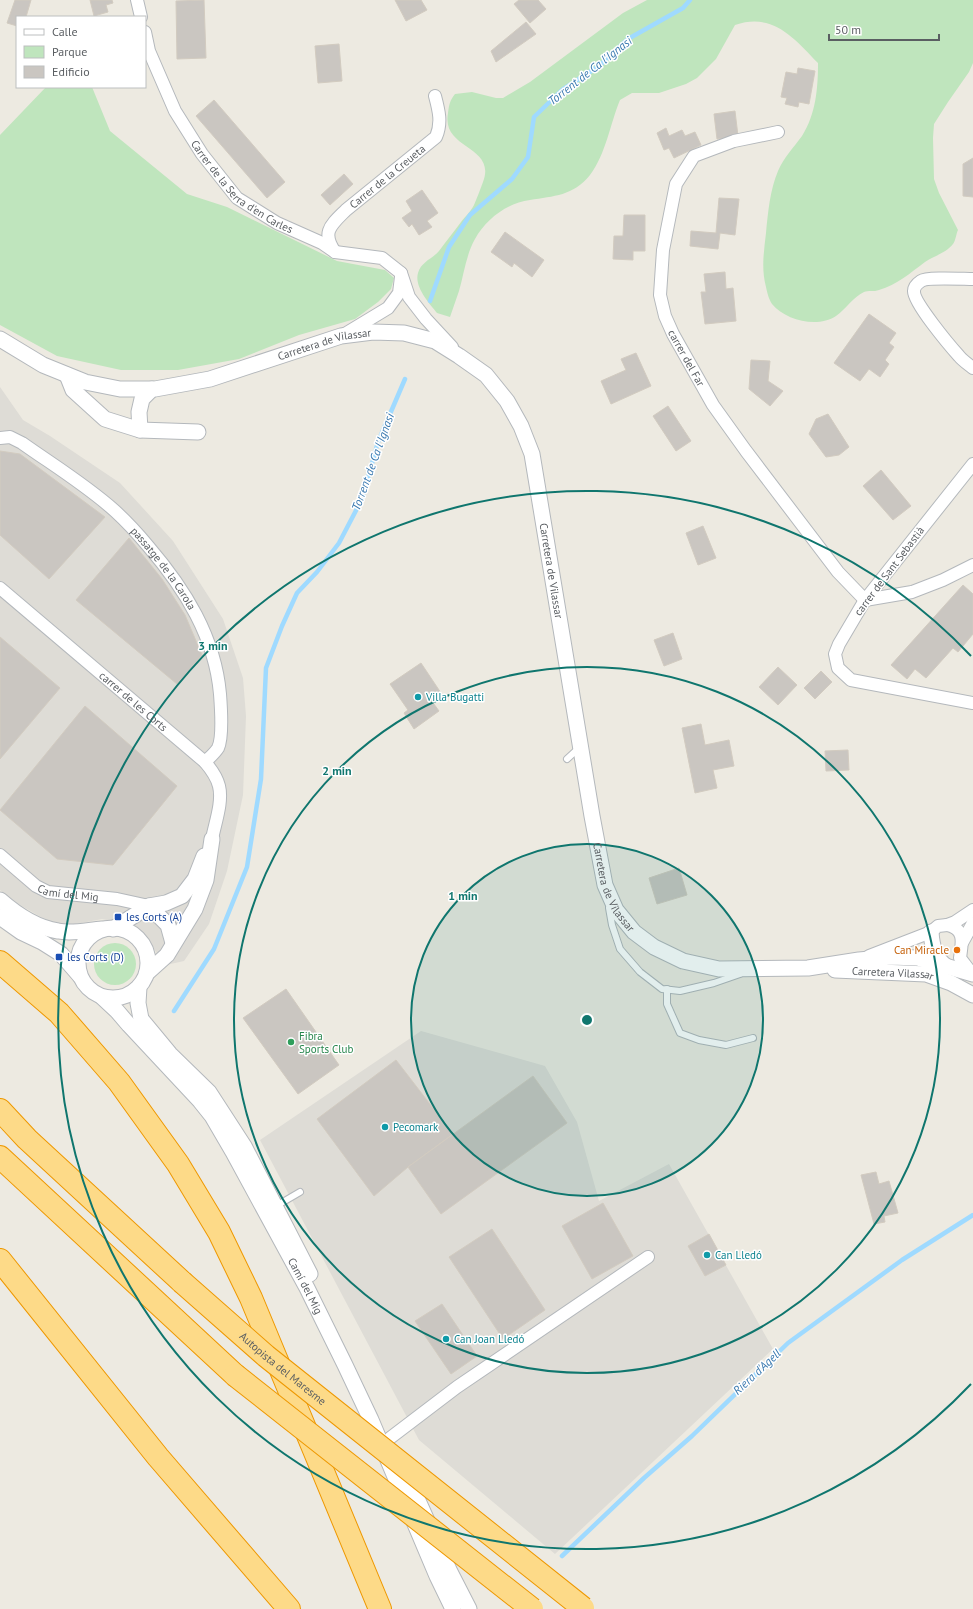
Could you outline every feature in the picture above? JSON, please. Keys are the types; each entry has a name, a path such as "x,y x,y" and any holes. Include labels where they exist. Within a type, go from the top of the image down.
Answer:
{"highway":[{"path":"0,962 59,1013 119,1082 178,1164 220,1232 251,1298 380,1609"},
{"name":"Autopista del Maresme","path":"0,1110 27,1139 182,1282 266,1356 584,1608"},
{"path":"0,1157 235,1375 532,1609"},
{"path":"0,1260 158,1457 290,1609"}],"street":[{"path":"138,0 141,16"},
{"name":"Carrer de la Serra d'en Carles","path":"146,37 149,51 174,111 202,154 237,198 277,223 322,243 335,252 382,258 401,274"},
{"name":"Carrer de la Creueta","path":"335,252 328,242 328,230 334,223 346,210 436,137 440,128 440,118 436,96"},
{"name":"carrer del Far","path":"778,132 734,141 694,156 676,184 663,250 660,294 665,316 673,334 713,405 838,572 865,600"},
{"path":"341,336 388,308 399,293 401,274"},
{"path":"401,274 409,297 426,320 459,356"},
{"path":"973,279 922,280 915,288 914,292 918,303 924,312 959,356 973,368"},
{"name":"Carretera de Vilassar","path":"0,339 43,365 86,382 120,389 152,389 210,379 341,336 373,332 404,333 435,341 459,356 486,375 507,401 521,426 532,454 580,746 605,885 616,910 634,932 654,947 683,961 719,969 858,966 891,957 918,958 944,965 973,978"},
{"path":"68,375 73,390 105,419 140,430 198,432"},
{"path":"140,430 139,412 142,399 152,389"},
{"name":"passatge de la Carola","path":"0,438 10,437 22,443 90,490 115,511 164,565 186,595 201,623 211,650 219,683 221,731 218,748 205,762"},
{"name":"carrer de Sant Sebastià","path":"973,464 865,600 839,644 835,654 838,668 851,680 973,703"},
{"path":"865,600 912,592 943,580 973,565"},
{"name":"carrer de les Corts","path":"0,588 205,762 213,772 219,787 219,800 212,839"},
{"path":"80,976 78,962 80,952 85,942 94,934 109,929 149,906 166,903 182,896 195,879 212,839"},
{"path":"147,973 167,954 183,930 194,909 206,880 212,839"},
{"name":"Camí del Mig","path":"0,855 36,886 48,892 117,900 149,906"},
{"path":"0,900 27,920 59,932 122,929 134,934 142,942 146,951 149,963 147,973 139,988 125,997 112,999 102,997 89,989 61,954 42,942 21,932 0,917"},
{"path":"149,906 168,925 174,943"},
{"path":"858,966 931,932 938,926 955,922 973,910"},
{"path":"962,943 973,923"},
{"path":"947,925 954,926 961,933 962,943 960,958 973,978"},
{"path":"931,932 936,957 944,965 954,963 960,958"},
{"name":"Carretera Vilassar","path":"858,966 895,972 926,974 951,983 973,995"},
{"name":"Camí del Mig","path":"139,988 138,1003 141,1019 170,1054 209,1092 244,1146 276,1206 390,1438 466,1605"},
{"name":"Camí del Mig","path":"102,997 117,1011 128,1025 200,1100 212,1116 256,1194 310,1296 371,1420 436,1576 453,1609"},
{"path":"390,1438 457,1387 648,1257"}],"lane":[{"path":"567,760 580,746"},
{"path":"605,885 612,924 620,949 640,972 662,989 680,991 714,983 755,969"},
{"path":"667,989 667,1004 680,1033 699,1040 726,1045 753,1038"},
{"path":"256,1194 276,1206 300,1192"}],"shaded area":[{"path":"0,387 23,420 50,436 120,483 173,541 223,619 243,678 246,716 243,795 227,871 209,924 184,961 166,965 136,926 102,919 76,924 52,922 13,901 0,890"},
{"path":"421,1031 545,1066 577,1122 599,1201 669,1164 773,1349 555,1554 419,1440 260,1140"}],"green space":[{"path":"647,0 973,0 973,63 969,72 934,124 934,179 939,193 958,230 953,244 947,250 925,262 892,285 877,291 866,291 860,294 840,313 829,320 820,322 802,321 785,315 772,304 766,289 763,266 771,193 780,166 807,128 817,91 818,63 782,30 761,22 748,22 735,25 716,59 697,78 686,84 659,93 632,93 620,100 600,158 584,182 563,194 521,202 505,208 491,219 485,225 472,245 450,317 437,313 426,300 420,289 417,278 419,269 439,251 473,207 483,182 485,170 482,161 452,134 448,125 448,113 453,96 455,94 472,92 496,98 503,98 530,82 623,13"},
{"path":"45,88 92,88 110,131 187,194 227,207 337,261 385,270 394,278 391,289 378,302 355,319 299,335 239,359 178,370 121,370 57,356 0,325 0,135"},
{"path":"115,943 130,949 136,964 130,979 115,985 100,979 94,964 100,949"}],"building":[{"path":"15,0 31,0 26,16 16,16 16,26 7,23"},
{"path":"90,0 112,0 113,3 106,5 108,12 94,16"},
{"path":"204,0 206,58 177,59 176,1"},
{"path":"395,0 421,0 427,10 406,21"},
{"path":"519,0 538,0 546,9 530,23 514,4"},
{"path":"526,22 536,34 496,62 491,51"},
{"path":"339,44 342,81 318,83 315,46"},
{"path":"798,68 815,71 809,104 799,102 798,107 785,104 787,98 781,97 786,72 797,74"},
{"path":"214,100 285,182 267,198 196,116"},
{"path":"735,111 738,136 717,139 714,114"},
{"path":"666,128 669,136 682,130 685,136 695,132 701,145 674,158 669,148 664,150 657,133"},
{"path":"973,158 973,197 963,196 963,164"},
{"path":"344,174 353,184 330,205 321,195"},
{"path":"422,190 438,213 427,221 432,227 419,235 412,224 409,227 402,218 412,211 406,201"},
{"path":"719,198 739,199 735,235 720,233 718,249 690,246 691,231 716,233"},
{"path":"624,215 645,215 645,251 633,251 633,260 613,259 614,236 623,236"},
{"path":"505,232 544,260 532,277 514,263 512,267 491,252"},
{"path":"725,272 726,289 733,288 736,321 705,324 701,292 706,292 704,274"},
{"path":"869,314 896,333 889,343 894,347 885,360 889,364 880,377 869,369 860,381 834,363"},
{"path":"636,353 651,386 611,404 601,381 626,370 621,359"},
{"path":"751,360 770,361 768,381 783,391 770,406 749,389"},
{"path":"668,406 691,441 676,451 653,416"},
{"path":"828,414 849,447 839,455 826,457 809,434 816,419"},
{"path":"0,451 20,454 105,517 49,579 0,535"},
{"path":"881,470 911,506 893,520 863,486"},
{"path":"703,526 716,558 698,565 686,533"},
{"path":"129,538 162,579 185,615 202,655 177,684 76,600"},
{"path":"963,585 973,594 973,634 958,652 953,648 926,678 915,669 907,679 891,665"},
{"path":"673,633 682,659 664,666 654,640"},
{"path":"0,637 60,688 0,759"},
{"name":"Villa Bugatti","path":"421,663 441,693 431,700 439,711 414,729 404,713 408,710 390,684"},
{"path":"778,667 797,685 778,705 759,687"},
{"path":"821,671 832,682 815,699 804,688"},
{"path":"85,706 177,786 113,865 57,859 0,810"},
{"path":"701,724 705,745 729,740 734,766 713,770 717,788 695,793 682,728"},
{"path":"848,750 849,770 826,771 825,751"},
{"path":"679,868 687,895 657,904 649,878"},
{"name":"Fibra Sports Club","path":"286,989 339,1065 298,1094 243,1018"},
{"name":"Pecomark","path":"396,1060 453,1134 408,1167 374,1196 317,1119"},
{"path":"533,1076 567,1123 441,1214 408,1167"},
{"path":"876,1172 879,1184 889,1181 898,1213 884,1216 885,1222 874,1224 861,1175"},
{"path":"603,1203 633,1256 592,1279 562,1226"},
{"path":"492,1229 545,1310 503,1339 449,1257"},
{"name":"Can Lledó","path":"709,1234 726,1265 705,1276 688,1246"},
{"name":"Can Joan Lledó","path":"442,1304 477,1356 451,1374 415,1321"}],"waterway":[{"name":"Torrent de Ca l'Ignasi","path":"430,301 449,247 470,215 512,179 528,157 534,117 562,90 599,66 628,39 683,8 690,0"},
{"path":"174,1011 214,949 247,867 261,779 266,668 282,626 297,593 317,572 339,543 362,499 378,442 405,379"},
{"name":"Riera d'Agell","path":"562,1556 644,1478 692,1436 788,1343 902,1260 973,1215"}],"place":[{"name":"Villa Bugatti","path":"418,697"},
{"name":"les Corts (A)","path":"118,917"},
{"name":"Can Miracle","path":"957,950"},
{"name":"les Corts (D)","path":"59,957"},
{"name":"Fibra Sports Club","path":"291,1042"},
{"name":"Pecomark","path":"385,1127"},
{"name":"Can Lledó","path":"707,1255"},
{"name":"Can Joan Lledó","path":"446,1339"}]}
